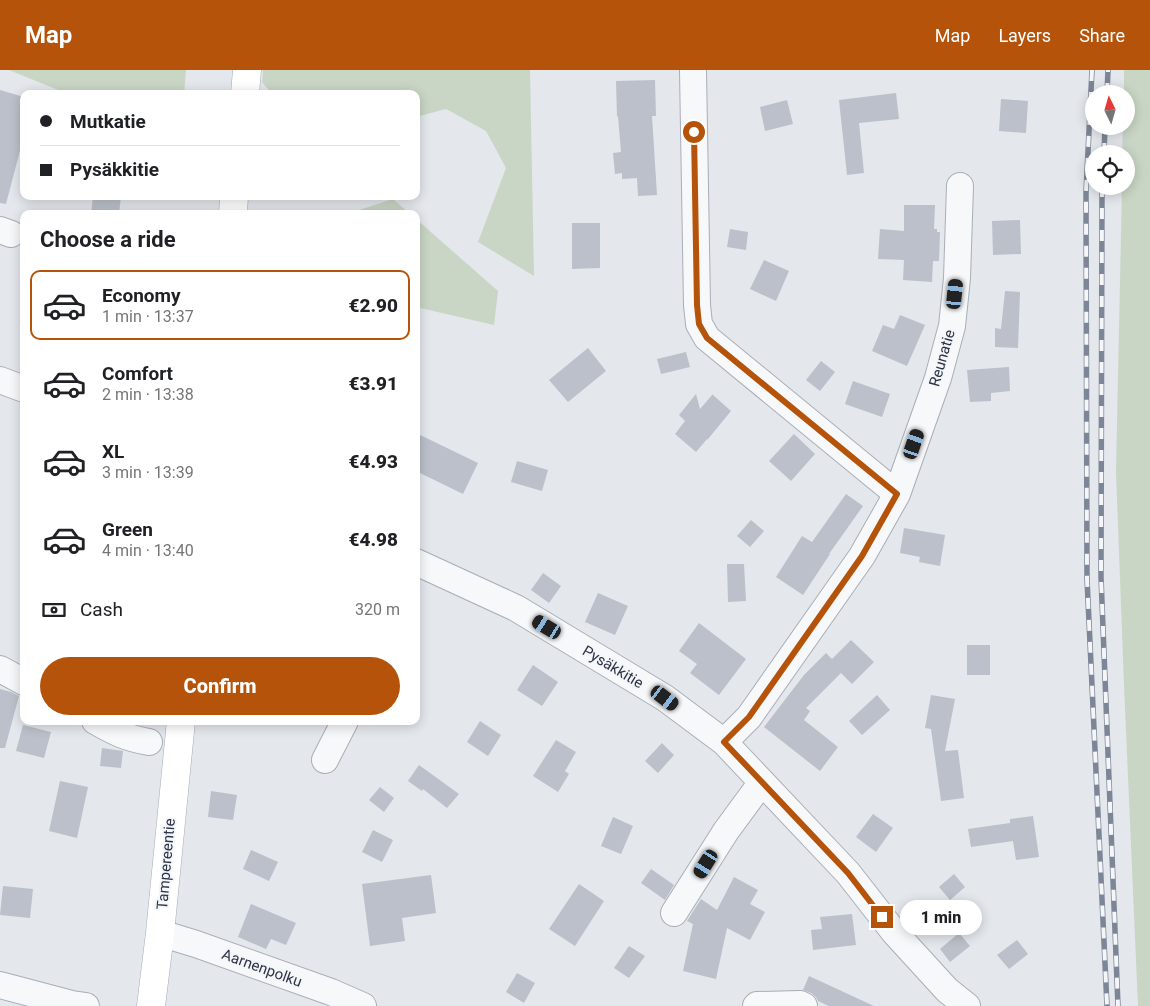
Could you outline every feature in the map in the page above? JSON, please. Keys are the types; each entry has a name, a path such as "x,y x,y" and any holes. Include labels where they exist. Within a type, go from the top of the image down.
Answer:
{"main road":[{"path":"245,90 247,70"},
{"name":"Tampereentie","path":"151,1006 181,725"}],"street":[{"path":"693,70 696,295 699,324 707,338 897,494"},
{"name":"Reunatie","path":"724,742 749,717 862,556 897,494 938,378 952,326 957,278 960,186"},
{"path":"0,380 20,388"},
{"name":"Pysäkkitie","path":"420,570 516,608 665,698 724,742 848,873 894,932 946,990 967,1006"},
{"path":"0,668 20,680"},
{"path":"101,725 131,739 149,742"},
{"path":"325,760 343,725"},
{"path":"674,913 726,831 762,782"},
{"name":"Aarnenpolku","path":"160,933 331,992 363,1006"},
{"path":"0,985 86,1006"},
{"path":"756,1006 800,1004 804,1006"}],"green space":[{"path":"9,70 186,70 184,90 58,90"},
{"path":"263,70 530,70 534,276 478,242 506,168 486,131 446,109 420,116 420,90 269,90 262,82"},
{"path":"1124,70 1150,70 1150,1006 1138,1006 1116,472 1122,195 1135,195 1135,145 1122,145 1123,135 1135,135 1135,85 1124,85"},
{"path":"394,200 405,210 359,210"},
{"path":"420,223 498,291 494,325 420,308"}],"building":[{"path":"655,80 656,116 652,116 657,195 638,196 637,178 622,179 622,173 615,174 613,153 621,152 617,117 616,81"},
{"path":"0,90 20,96 20,150 6,204 0,203"},
{"path":"896,93 899,119 859,123 864,173 847,175 839,100"},
{"path":"1001,99 1028,101 1026,133 999,131"},
{"path":"787,100 793,124 765,131 760,107"},
{"path":"93,200 121,200 119,210 91,210"},
{"path":"904,205 935,205 934,229 940,232 939,261 933,261 932,282 903,280 904,260 878,259 880,229 904,231"},
{"path":"1020,220 1021,254 993,255 992,221"},
{"path":"572,223 600,223 600,268 572,269"},
{"path":"730,229 748,232 746,250 727,247"},
{"path":"764,260 789,271 776,301 750,289"},
{"path":"1005,291 1020,292 1018,348 995,347 995,328 1001,329"},
{"path":"900,315 925,325 907,366 872,351 883,325 894,329"},
{"path":"588,348 606,371 568,402 549,380"},
{"path":"686,352 690,367 661,374 657,359"},
{"path":"821,361 835,372 820,391 806,380"},
{"path":"1009,367 1010,391 991,393 991,401 970,402 967,370"},
{"path":"853,381 890,394 882,417 845,404"},
{"path":"696,394 700,409 713,394 731,411 696,452 675,434 685,421 679,415"},
{"path":"794,434 815,454 791,481 769,461"},
{"path":"420,435 478,463 463,494 420,473"},
{"path":"517,461 548,470 542,491 511,482"},
{"path":"846,494 863,506 803,595 776,577 802,536 812,542"},
{"path":"751,520 764,531 750,547 737,536"},
{"path":"904,528 945,535 940,566 919,562 920,557 900,553"},
{"path":"727,564 744,564 746,601 728,602"},
{"path":"543,573 561,586 549,603 531,590"},
{"path":"598,593 628,606 615,635 585,622"},
{"path":"699,623 746,659 719,695 690,673 697,664 679,651"},
{"path":"851,640 874,662 852,684 841,673 806,708 810,711 804,720 838,747 820,771 764,727 804,675 826,653 832,659"},
{"path":"967,645 990,645 990,675 967,675"},
{"path":"533,665 558,682 542,706 517,690"},
{"path":"0,689 19,696 5,748 0,748"},
{"path":"877,695 890,710 862,735 849,721"},
{"path":"931,695 955,699 945,751 958,750 964,798 941,801 931,729 925,728"},
{"path":"480,721 501,735 488,756 467,742"},
{"path":"23,725 51,732 44,758 16,751"},
{"path":"556,740 576,752 565,771 569,774 558,792 533,776"},
{"path":"662,743 674,755 658,773 645,761"},
{"path":"102,748 123,751 121,768 100,766"},
{"path":"419,765 459,794 447,808 423,789 422,791 408,781"},
{"path":"60,781 88,787 77,838 49,831"},
{"path":"380,787 394,798 384,812 369,800"},
{"path":"211,791 237,795 233,820 208,817"},
{"path":"873,814 893,828 876,852 856,837"},
{"path":"1033,816 1039,857 1016,860 1013,841 971,847 968,829 1010,823 1010,819"},
{"path":"613,817 633,826 621,854 601,846"},
{"path":"373,830 393,840 382,862 362,852"},
{"path":"251,850 278,862 269,881 243,869"},
{"path":"651,869 674,885 665,900 641,883"},
{"path":"954,874 965,887 950,900 939,887"},
{"path":"431,875 436,913 402,918 405,941 370,946 362,884"},
{"path":"734,877 758,890 750,904 765,912 750,940 727,928 716,979 683,971 693,924 687,921 701,899 717,910"},
{"path":"579,884 604,901 575,946 549,929"},
{"path":"3,886 33,889 30,918 0,915"},
{"path":"251,904 296,923 286,945 271,939 266,949 238,937"},
{"path":"852,914 856,945 813,950 811,930 822,929 820,917"},
{"path":"959,933 970,946 950,962 940,949"},
{"path":"1017,940 1028,954 1009,969 997,955"},
{"path":"629,946 645,956 629,978 614,968"},
{"path":"517,973 535,983 524,1003 506,992"},
{"path":"809,976 874,1006 829,1006 818,1001 811,993 803,990"}],"railway":[{"path":"1092,70 1086,192 1087,579 1107,1006"},
{"path":"1107,85 1108,70"},
{"path":"1104,145 1105,135"},
{"path":"1102,195 1101,577 1118,1006"}],"route":[{"path":"694,132 697,305 699,324 707,338 897,494 862,556 749,717 724,742 848,873 882,917"}]}
